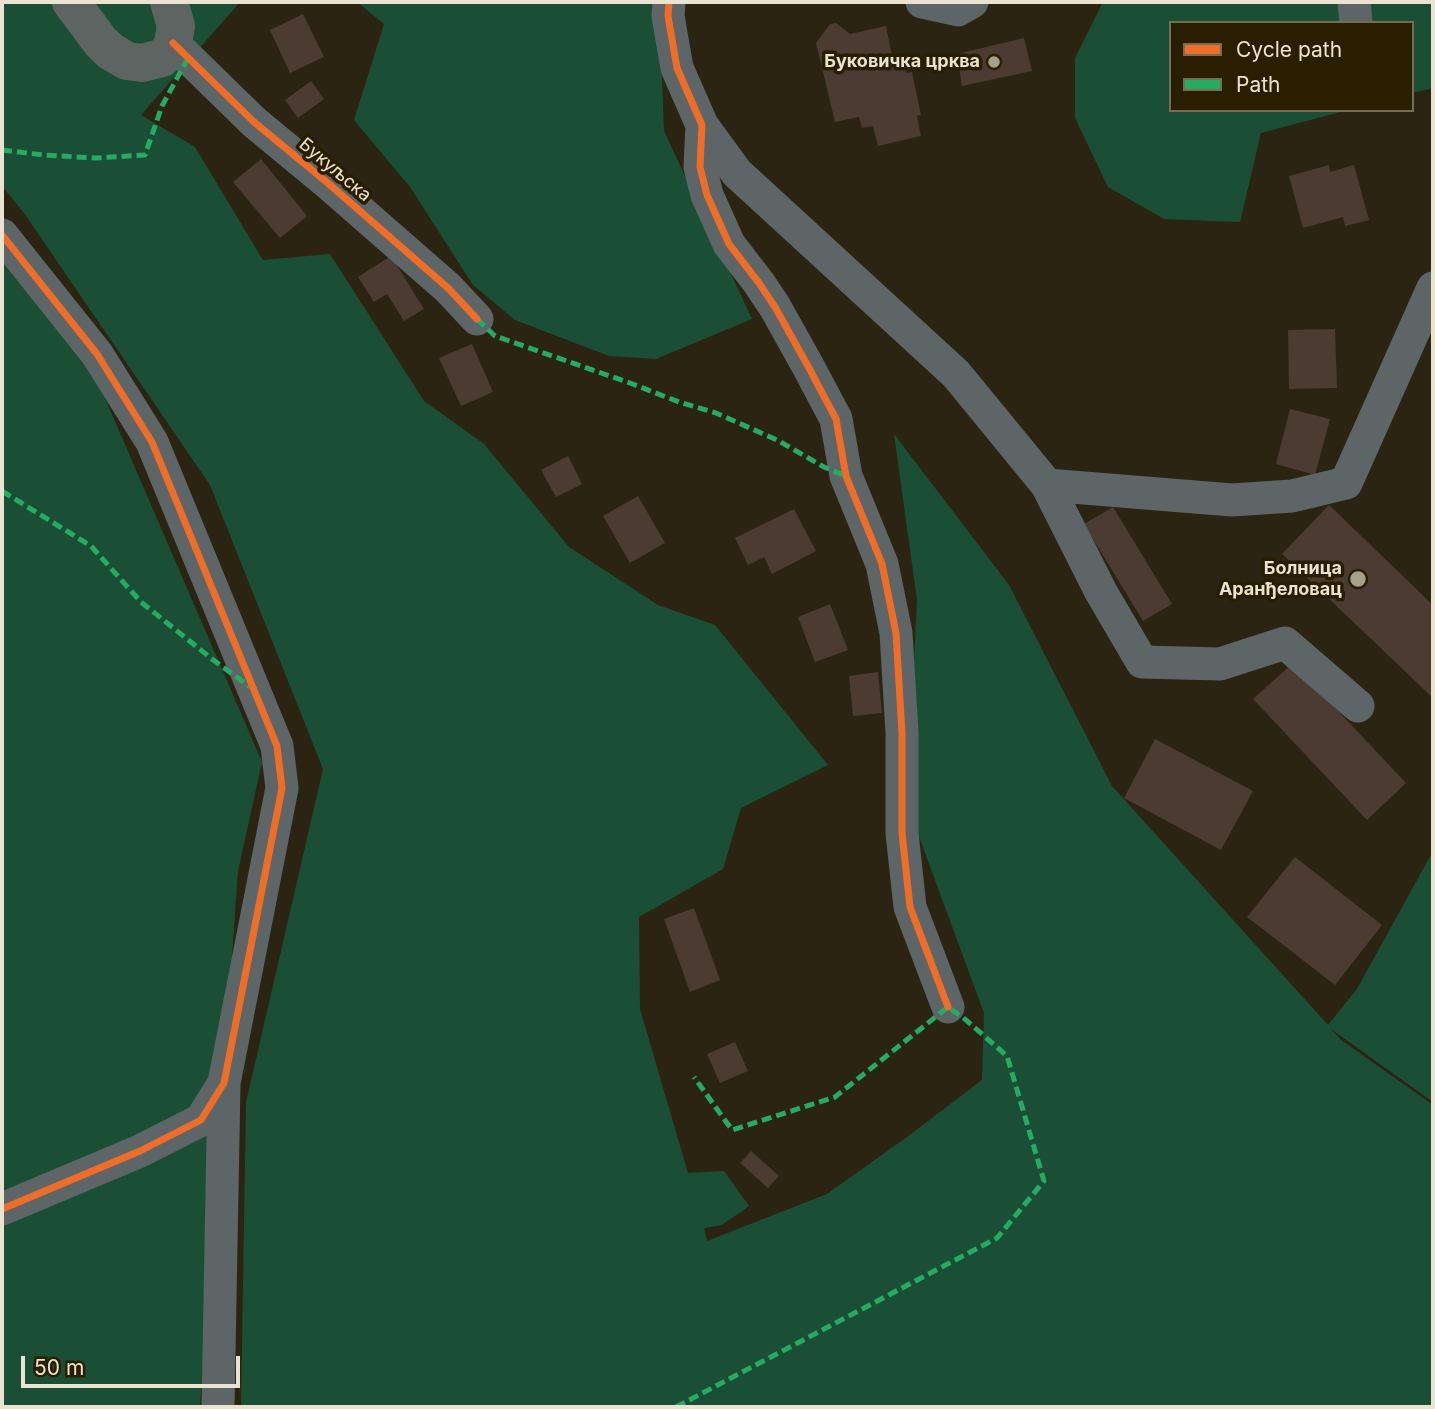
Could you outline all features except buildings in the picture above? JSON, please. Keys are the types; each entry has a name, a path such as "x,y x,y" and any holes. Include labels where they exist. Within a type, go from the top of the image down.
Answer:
{"main road":[{"path":"71,2 110,51 127,61 142,63 162,58 170,50 176,26 169,2"}],"street":[{"path":"669,2 668,16 677,68 702,125 737,173 956,374 1047,485 1101,592 1142,662 1220,664 1285,643 1358,706"},
{"path":"922,2 958,10 972,2"},
{"path":"1354,2 1356,21"},
{"name":"Букуљска","path":"173,43 254,122 448,288 477,318"},
{"path":"702,125 700,167 707,195 729,244 775,307 836,419 846,476 882,564 896,633 902,733 902,833 911,907 948,1007"},
{"path":"2,235 97,354 152,442 277,746 282,788 224,1083 218,1407"},
{"path":"1047,485 1232,500 1292,496 1346,483 1433,288"},
{"path":"2,1209 140,1151 201,1120 224,1083"}],"green space":[{"path":"2,2 240,2 141,115 195,147 263,260 330,254 424,401 484,444 569,547 658,605 715,625 828,765 741,808 723,869 639,917 640,1009 688,1173 724,1171 749,1206 722,1225 704,1228 707,1241 827,1194 982,1080 984,1013 907,804 917,600 894,434 1009,585 1112,786 1328,1025 1357,989 1433,851 1433,1102 1331,1029 1341,1040 1433,1105 1433,1407 241,1407 246,1102 323,769 210,485 24,213 2,186"},
{"path":"357,2 659,2 664,131 752,319 656,359 609,356 515,320 473,285 410,187 354,120 384,24"},
{"path":"1103,2 1433,2 1433,88 1414,93 1414,21 1169,21 1169,112 1340,112 1261,133 1240,222 1164,219 1108,187 1075,118 1075,58"},
{"path":"2,262 95,375 262,762 238,871 200,1407 2,1407"}],"marked path":[{"path":"2,150 96,158 145,155 162,106 188,58"},
{"path":"477,319 495,336 716,413 777,440 824,467 846,476"},
{"path":"2,491 91,546 141,602 250,687"},
{"path":"676,1407 997,1238 1044,1181 1007,1056 948,1007 835,1097 732,1130 694,1077"}],"cycle path":[{"path":"669,2 668,16 677,68 702,125 700,167 707,195 729,244 775,307 836,419 846,476 882,564 896,633 902,733 902,833 910,907 948,1007"},
{"path":"173,43 254,122 448,288 477,319"},
{"path":"2,235 97,354 152,442 277,746 282,788 224,1083 201,1120 140,1151 2,1209"}],"place":[{"name":"Буковичка црква","path":"994,62"},
{"name":"Болница Аранђеловац","path":"1358,579"}]}
